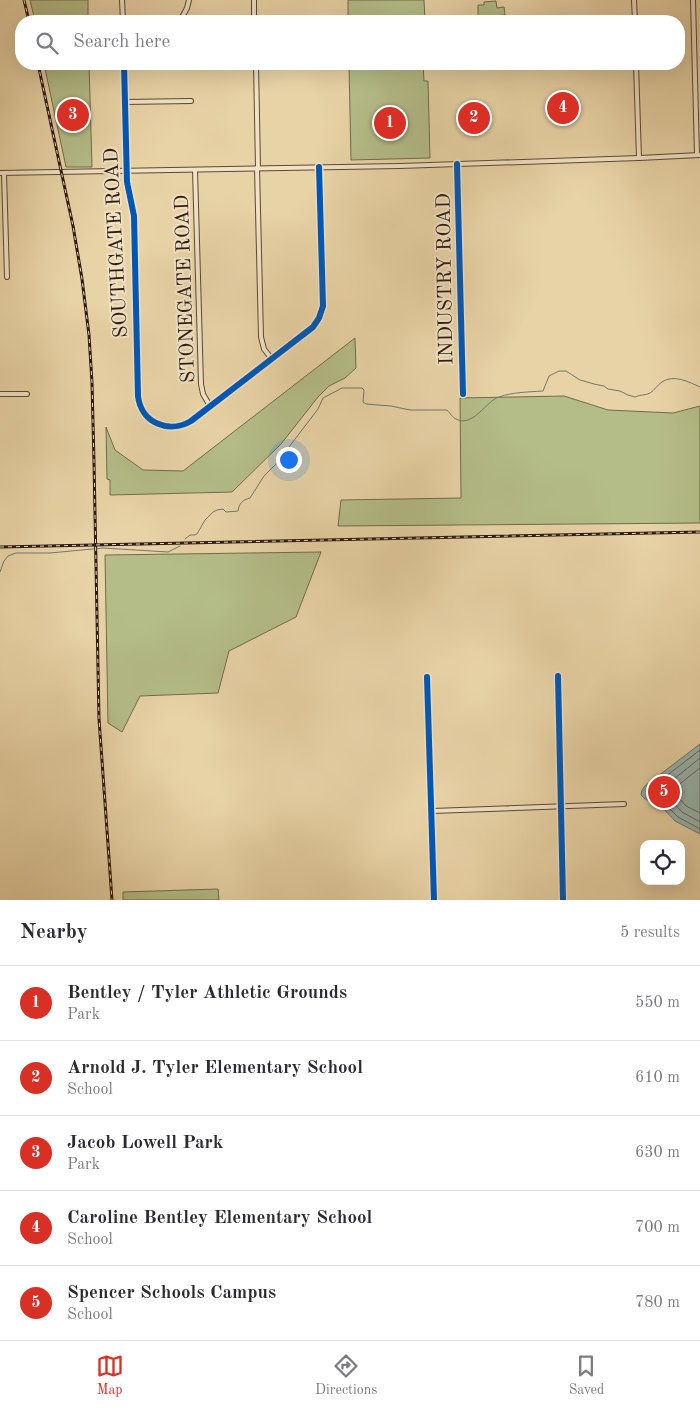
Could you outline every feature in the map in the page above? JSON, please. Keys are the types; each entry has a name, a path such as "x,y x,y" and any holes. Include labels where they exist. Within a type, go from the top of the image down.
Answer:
{"street":[{"path":"122,0 123,15"},
{"path":"183,15 189,0"},
{"path":"254,0 254,15"},
{"path":"634,0 635,15"},
{"path":"7,277 2,173 457,164 698,155 693,0"},
{"name":"SOUTHGATE ROAD","path":"124,70 127,186 134,216 138,396 141,407 148,417 162,426 179,426 191,421 210,406"},
{"path":"256,70 261,336 264,349 272,358"},
{"path":"636,70 638,158"},
{"path":"124,102 191,101"},
{"name":"INDUSTRY ROAD","path":"457,164 463,394"},
{"path":"210,406 313,327 319,318 322,306 319,167"},
{"name":"STONEGATE ROAD","path":"195,170 200,384 210,406"},
{"path":"0,394 27,394"},
{"path":"558,676 563,900"},
{"path":"427,677 434,900"},
{"path":"432,811 624,804"}],"green space":[{"path":"30,0 88,0 88,15 34,15"},
{"path":"348,0 424,0 425,15 348,15"},
{"path":"496,1 497,8 504,7 505,15 478,15 478,5 484,5 484,2"},
{"path":"45,70 89,70 92,167 66,167"},
{"path":"349,70 423,70 424,81 428,81 430,158 351,160"},
{"path":"355,338 356,368 345,378 329,386 318,397 281,444 232,492 110,495 110,480 107,479 106,427 115,450 143,470 183,471"},
{"path":"564,396 608,410 673,413 700,406 700,523 338,526 341,500 461,498 460,398"},
{"path":"321,552 296,617 229,651 218,693 140,696 122,732 108,723 105,555"},
{"path":"218,889 219,900 123,900 123,892"}],"water":[{"path":"700,744 700,834 675,821 662,807 641,795 645,786"}],"waterway":[{"path":"185,539 190,535 197,534 205,520 213,512 223,509 226,512 238,511 241,503 250,498 264,476 276,464 318,409 323,398 342,388 362,388 364,390 363,402 366,404 410,410 447,410 455,418 462,421 474,417 494,399 504,395 543,391 549,376 559,371 566,371 580,380 635,397 650,393 662,382 671,379 681,380 700,387"},
{"path":"0,572 8,556 16,553 50,553 103,548 168,552 180,546"}],"railway":[{"path":"24,0 28,15"},
{"path":"39,70 73,226 89,335 92,383 99,719 112,900"},
{"path":"0,547 700,532"}],"cycle path":[{"path":"124,70 127,182 134,216 138,396 144,413 157,424 174,426 183,425 191,421 313,327 319,318 323,306 319,167"},
{"path":"457,164 463,394"},
{"path":"558,676 563,900"},
{"path":"427,677 434,900"}],"place":[{"name":"Caroline Bentley Elementary School","path":"563,108"},
{"name":"Jacob Lowell Park","path":"73,115"},
{"name":"Arnold J. Tyler Elementary School","path":"474,118"},
{"name":"Bentley / Tyler Athletic Grounds","path":"390,123"},
{"name":"Spencer Schools Campus","path":"664,792"}]}
